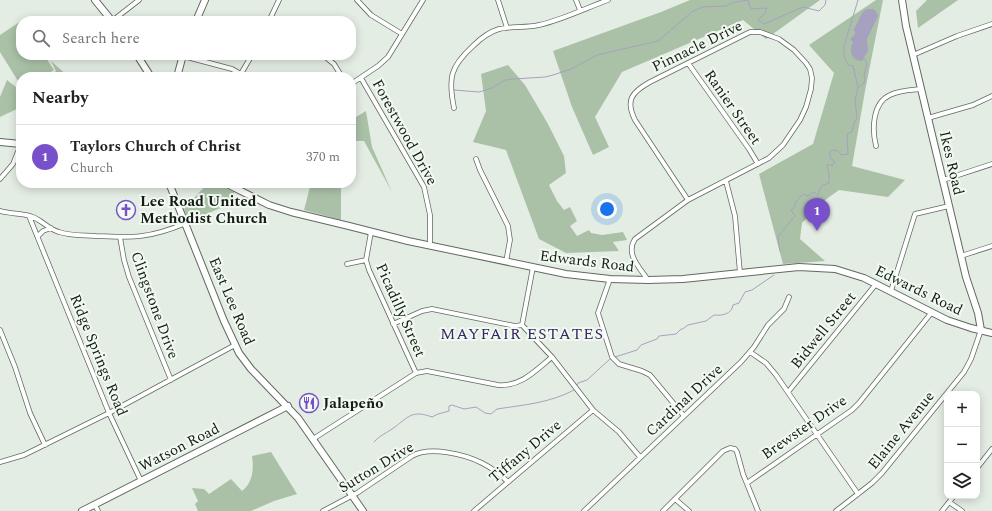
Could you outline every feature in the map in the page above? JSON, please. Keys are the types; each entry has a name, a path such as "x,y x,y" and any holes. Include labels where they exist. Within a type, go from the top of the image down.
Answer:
{"street":[{"path":"95,0 108,16"},
{"path":"118,16 139,0"},
{"path":"198,16 205,0"},
{"path":"273,16 278,0"},
{"path":"357,0 371,15 402,34"},
{"path":"356,81 378,66 394,50 423,0"},
{"path":"498,0 507,28"},
{"path":"576,0 580,10"},
{"path":"454,108 451,84 453,72 457,63 485,35 496,30 539,25 608,0"},
{"name":"Ikes Road","path":"902,0 913,55 948,206 966,277 982,330"},
{"path":"913,55 957,36 992,24"},
{"name":"Pinnacle Drive","path":"648,280 632,255 632,243 637,237 688,200 769,158 779,150 794,130 804,113 812,83 811,73 806,63 794,50 779,39 764,33 755,32 747,34 639,88 633,95 630,105 633,116 640,130 688,200"},
{"path":"140,60 148,72"},
{"path":"178,72 182,60"},
{"path":"200,60 232,69 236,72"},
{"path":"242,72 249,60"},
{"path":"329,60 334,64 339,72"},
{"name":"Ranier Street","path":"688,63 758,164"},
{"name":"Forestwood Drive","path":"361,78 424,187 430,215 430,246"},
{"path":"876,146 874,120 878,108 885,97 894,93 921,89"},
{"path":"928,118 973,105 992,96"},
{"path":"0,142 16,144"},
{"path":"0,179 13,164 16,156"},
{"path":"476,159 508,226 510,240 506,262"},
{"path":"943,180 992,164"},
{"path":"726,181 735,216 740,273"},
{"name":"East Lee Road","path":"171,188 235,345 251,369 288,406 313,439 362,511"},
{"name":"Edwards Road","path":"236,188 280,209 430,246 566,274 610,279 648,280 800,267 844,271 891,291 959,325 992,333"},
{"path":"891,291 915,214 948,206"},
{"path":"0,210 30,216 65,234 140,237 158,234 186,223"},
{"name":"Ridge Springs Road","path":"30,216 109,413 141,481"},
{"path":"38,236 43,231 51,228"},
{"name":"Picadilly Street","path":"371,232 366,260 369,270 416,373"},
{"name":"Clingstone Drive","path":"120,237 129,277 171,380"},
{"path":"961,256 992,246"},
{"path":"347,264 366,260"},
{"path":"522,325 533,267"},
{"path":"610,279 598,313 612,357 619,364 650,375 684,416"},
{"name":"Bidwell Street","path":"788,392 876,284"},
{"name":"Cardinal Drive","path":"584,511 750,352 768,325 784,309 789,297"},
{"path":"393,324 422,311 432,309 515,326 522,325"},
{"name":"Brewster Drive","path":"747,483 846,415 859,403 932,312"},
{"path":"522,325 552,357 593,410 619,432 640,457"},
{"path":"0,330 15,367 30,413 45,445"},
{"name":"Elaine Avenue","path":"836,511 872,483 882,473 964,372 971,359 982,330"},
{"path":"0,462 15,458 45,445 109,413 235,345"},
{"path":"750,352 769,366 858,494"},
{"path":"313,439 416,373 427,371 498,385 506,385 516,383 526,378 552,357"},
{"name":"Watson Road","path":"82,511 288,406"},
{"name":"Tiffany Drive","path":"474,511 593,410"},
{"path":"663,511 723,451 729,448 734,448 737,452 758,511"},
{"path":"980,464 992,449"},
{"name":"Sutton Drive","path":"323,511 352,496 412,456 424,452 446,452 472,458 490,467 508,482"},
{"path":"675,499 689,511"},
{"path":"942,511 952,499"},
{"path":"949,502 962,511"},
{"path":"95,505 98,511"}],"green space":[{"path":"690,0 820,0 766,39 743,20 622,72 595,117 609,147 593,155 572,107 553,51"},
{"path":"876,0 883,0 852,166 905,180 888,197 839,190 821,203 802,223 800,239 825,261 783,264 759,174 813,144 834,73 809,45"},
{"path":"927,0 958,0 918,28 916,11"},
{"path":"16,24 16,60 47,60 54,70 51,72 16,72 16,78 0,52 0,35"},
{"path":"51,61 63,72 54,72 56,71"},
{"path":"508,65 525,85 548,124 564,156 566,173 549,185 557,201 564,210 570,207 577,221 570,226 577,236 589,230 591,233 602,235 623,232 627,240 613,242 619,251 566,253 539,239 506,150 473,142 486,111 481,74"},
{"path":"7,80 16,87 16,109 0,117 0,97"},
{"path":"366,111 372,147 392,192 364,141 356,141 356,117"},
{"path":"203,188 226,188 234,192 234,195 225,206 189,222 184,209"},
{"path":"310,188 341,188 341,220 304,210"},
{"path":"271,452 297,494 274,501 251,511 198,511 195,504 198,501 192,488 204,489 209,494 231,479 242,491 251,479 253,466 252,456"}],"shaded area":[{"path":"866,9 873,9 876,11 878,16 867,39 868,51 862,61 859,61 853,57 851,48 853,42 850,39 855,34 855,31 853,31 862,13"}],"waterway":[{"path":"454,90 479,92 492,88 505,80 545,77 571,69 597,55 658,41 693,11 703,7 725,6 748,0 751,9 767,8 765,13 758,20 764,24 803,7 819,11 825,5 826,0"},
{"path":"780,251 778,239 779,235 795,216 791,210 795,207 795,203 803,194 807,196 814,192 818,195 821,187 829,183 827,165 832,166 834,163 834,161 830,158 830,152 833,150 838,151 841,155 848,154 847,136 848,133 852,132 857,118 855,100 858,87 853,66 848,65 844,56 844,46 858,0"},
{"path":"859,87 864,83 865,78 864,75 867,64 864,58"},
{"path":"615,357 637,350 641,345 657,339 659,336 676,334 688,325 706,321 714,315 726,314 731,310 733,305 739,303 745,292 752,290 774,275"},
{"path":"577,385 578,383 587,380 610,359"},
{"path":"374,442 412,415 420,414 432,417 449,411 449,406 452,405 464,409 476,407 485,413 491,414 497,409 546,401 574,390"}],"place":[{"name":"Lee Road United Methodist Church","path":"126,210"},
{"name":"Taylors Church of Christ","path":"817,231"},
{"name":"Jalapeño","path":"309,403"}],"district":[{"name":"MAYFAIR ESTATES","path":"522,333"}]}
